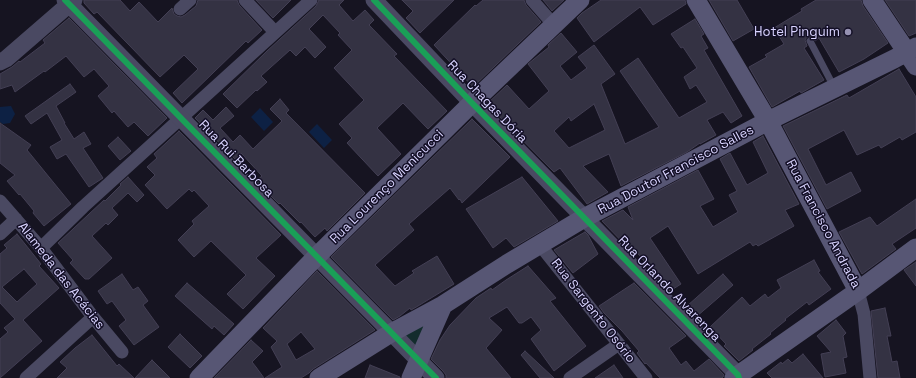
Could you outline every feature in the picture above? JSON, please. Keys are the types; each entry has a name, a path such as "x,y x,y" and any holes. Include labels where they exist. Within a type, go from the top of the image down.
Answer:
{"main road":[{"name":"Rua Lourenço Menicucci","path":"199,378 316,257 472,103 580,0"},
{"name":"Rua Francisco Andrada","path":"696,0 768,121 858,291"},
{"path":"872,0 913,55"},
{"name":"Rua Doutor Francisco Salles","path":"319,378 392,333 443,305 584,218 768,121 835,88 913,55"},
{"path":"737,377 916,248"},
{"path":"411,378 443,305"}],"street":[{"path":"180,9 190,0"},
{"path":"245,0 275,32"},
{"path":"40,248 83,207 311,0"},
{"name":"Rua Chagas Dória","path":"374,0 584,218"},
{"path":"532,0 554,25"},
{"path":"0,62 6,59 69,1"},
{"name":"Rua Rui Barbosa","path":"69,1 316,257 436,378"},
{"name":"Alameda das Acácias","path":"0,201 40,248 92,317 122,352"},
{"name":"Rua Orlando Alvarenga","path":"584,218 737,377"},
{"path":"0,234 16,219"},
{"name":"Rua Sargento Osório","path":"540,245 646,378"},
{"name":"Rua Francisco Andrada","path":"858,291 864,314 870,378"},
{"path":"26,378 92,317"},
{"path":"570,378 619,344"}],"lane":[{"path":"810,41 835,88"}],"green space":[{"path":"429,317 414,348 399,336"}],"water":[{"path":"11,106 15,114 10,123 3,124 0,122 0,107"},
{"path":"260,108 273,122 264,131 251,117"},
{"path":"317,124 332,140 324,148 309,132"}],"building":[{"path":"84,0 120,0 130,11 139,2 158,22 172,8 174,14 177,16 181,17 185,15 196,6 198,0 237,0 239,5 262,30 248,43 246,41 182,103 173,93 198,69 184,55 160,77 97,12 94,14 84,3"},
{"path":"256,0 291,0 273,18"},
{"path":"319,0 344,0 339,5 353,21 365,10 374,20 369,25 397,54 394,56 447,111 428,129 403,103 377,128 401,154 378,176 347,143 352,138 339,124 364,100 334,68 352,50 338,35 340,33 323,15 309,29 326,47 315,58 305,47 296,56 290,50 261,76 267,82 237,108 223,94 316,6"},
{"path":"402,0 454,0 420,33 406,18 413,11"},
{"path":"483,0 524,0 526,5 541,22 473,87 434,45 475,5 476,6"},
{"path":"543,0 564,0 552,11"},
{"path":"601,0 685,0 686,4 653,25 640,7 594,42 577,18"},
{"path":"709,0 737,0 754,29 733,41"},
{"path":"816,0 861,0 863,6 888,43 864,59 839,72 819,38 815,41 812,37 807,37 805,40 807,46 804,48 824,80 801,93 800,91 772,107 749,67 767,57 765,55 784,44 774,28 802,11 801,9"},
{"path":"885,0 916,0 916,33 909,36"},
{"path":"69,18 167,118 148,136 134,122 128,127 114,111 112,113 98,96 109,86 94,69 84,77 66,56 15,92 12,85 0,89 0,74 19,61 20,62 45,43 43,40"},
{"path":"695,19 704,34 701,36 708,48 704,50 742,116 731,123 723,112 707,120 716,135 687,152 621,186 609,154 583,166 608,192 587,204 560,168 554,172 487,104 507,85 529,109 549,91 528,64 549,47 548,45 561,33 577,52 560,66 571,80 587,68 578,57 594,45 615,74 601,84 625,144 659,127 620,71 638,58 679,118 707,102 696,85 690,89 684,77 697,68 683,47 681,48 671,34","holes":["594,104 605,130 569,148 554,131 569,117 571,121"]},
{"path":"899,69 916,97 916,132 902,140 900,137 881,148 879,145 857,155 844,130 808,149 826,185 851,172 861,191 827,209 783,126 847,95 849,98"},
{"path":"70,84 76,92 56,106 74,139 84,132 91,144 83,148 103,178 89,187 66,154 57,159 50,147 62,140 47,113 31,124 25,116"},
{"path":"280,99 289,110 286,113 365,193 327,231 325,228 315,237 301,222 300,223 280,203 279,204 256,181 262,176 241,153 235,159 195,118 203,110 213,120 226,107 234,116 220,128 233,142 240,135 253,149 282,121 270,109"},
{"path":"472,119 510,157 462,203 450,188 409,224 414,230 375,265 395,286 414,273 412,271 437,256 454,284 411,310 410,308 393,320 331,257"},
{"path":"0,123 31,145 27,150 71,204 44,226 33,213 34,211 7,181 15,175 0,163"},
{"path":"179,131 281,235 256,258 275,276 243,309 227,294 246,275 211,241 194,257 178,240 194,224 192,221 209,206 194,190 192,192 189,189 167,209 145,185 155,175 147,167 157,158 154,154"},
{"path":"763,136 799,204 785,210 794,226 758,246 756,244 753,246 750,242 698,274 668,226 650,238 681,284 670,291 651,272 652,271 635,250 632,252 602,221 623,210 633,220 628,207 698,170 714,199 700,206 713,227 738,212 729,195 737,191 720,159 730,153 747,185 768,173 753,142"},
{"path":"118,137 131,151 120,160 108,146"},
{"path":"128,177 144,195 137,202 128,193 112,208 118,215 108,225 106,223 92,236 112,258 89,279 85,279 70,263 73,260 58,243 104,200 105,201"},
{"path":"522,177 558,221 514,247 506,238 493,248 466,209"},
{"path":"916,199 916,228 892,244 896,249 862,274 839,232 870,217 877,226"},
{"path":"585,232 598,254 573,273 554,250"},
{"path":"17,234 41,264 39,266 59,288 23,320 42,341 0,378 0,339 8,332 4,328 15,319 0,303 0,254 7,248 4,245","holes":["24,269 37,284 17,302 2,287"]},
{"path":"814,260 820,271 818,272 831,289 809,305 807,302 785,319 786,320 770,333 771,334 739,361 724,346 726,344 710,327 742,297 750,306 765,294 768,298 781,288 777,280"},
{"path":"916,262 916,286 904,270"},
{"path":"528,266 556,298 550,301 586,346 554,371 531,339 541,330 531,317 522,323 519,323 507,307 489,318 502,330 486,348 511,378 446,378 443,371 431,359 440,340 450,325 476,298 491,288 492,290"},
{"path":"317,271 375,330 301,378 265,378 282,367 271,347 277,341 263,328","holes":["301,332 315,349 296,360 287,344"]},
{"path":"122,274 133,290 138,287 148,301 143,305 159,327 134,345 119,326 126,320 112,301 107,304 98,291"},
{"path":"723,274 733,285 696,317 687,306"},
{"path":"187,283 234,324 224,335 214,326 212,329 175,296"},
{"path":"634,283 686,336 669,348 681,365 686,361 694,371 709,359 724,375 722,378 660,378 646,363 645,364 637,353 639,351 599,306"},
{"path":"885,308 891,336 887,336 892,362 897,361 900,378 878,378 871,311"},
{"path":"836,320 846,333 843,336 847,357 843,358 846,373 825,377 821,354 831,352 817,336"},
{"path":"180,334 202,356 190,368 168,347"},
{"path":"92,335 117,366 119,364 134,378 57,378 67,368 60,362"},
{"path":"251,340 263,351 252,362 264,378 214,378"},
{"path":"525,351 554,378 540,378 521,355"},
{"path":"803,354 823,378 772,378 767,373 781,362 782,364 788,359 792,363"},
{"path":"152,360 170,378 135,378"},
{"path":"370,365 400,377 400,378 365,378"},
{"path":"614,365 623,378 595,378"}],"cycle path":[{"path":"65,0 436,378"},
{"path":"374,0 472,103 738,375 739,378"}],"place":[{"name":"Hotel Pinguim","path":"848,32"}]}
